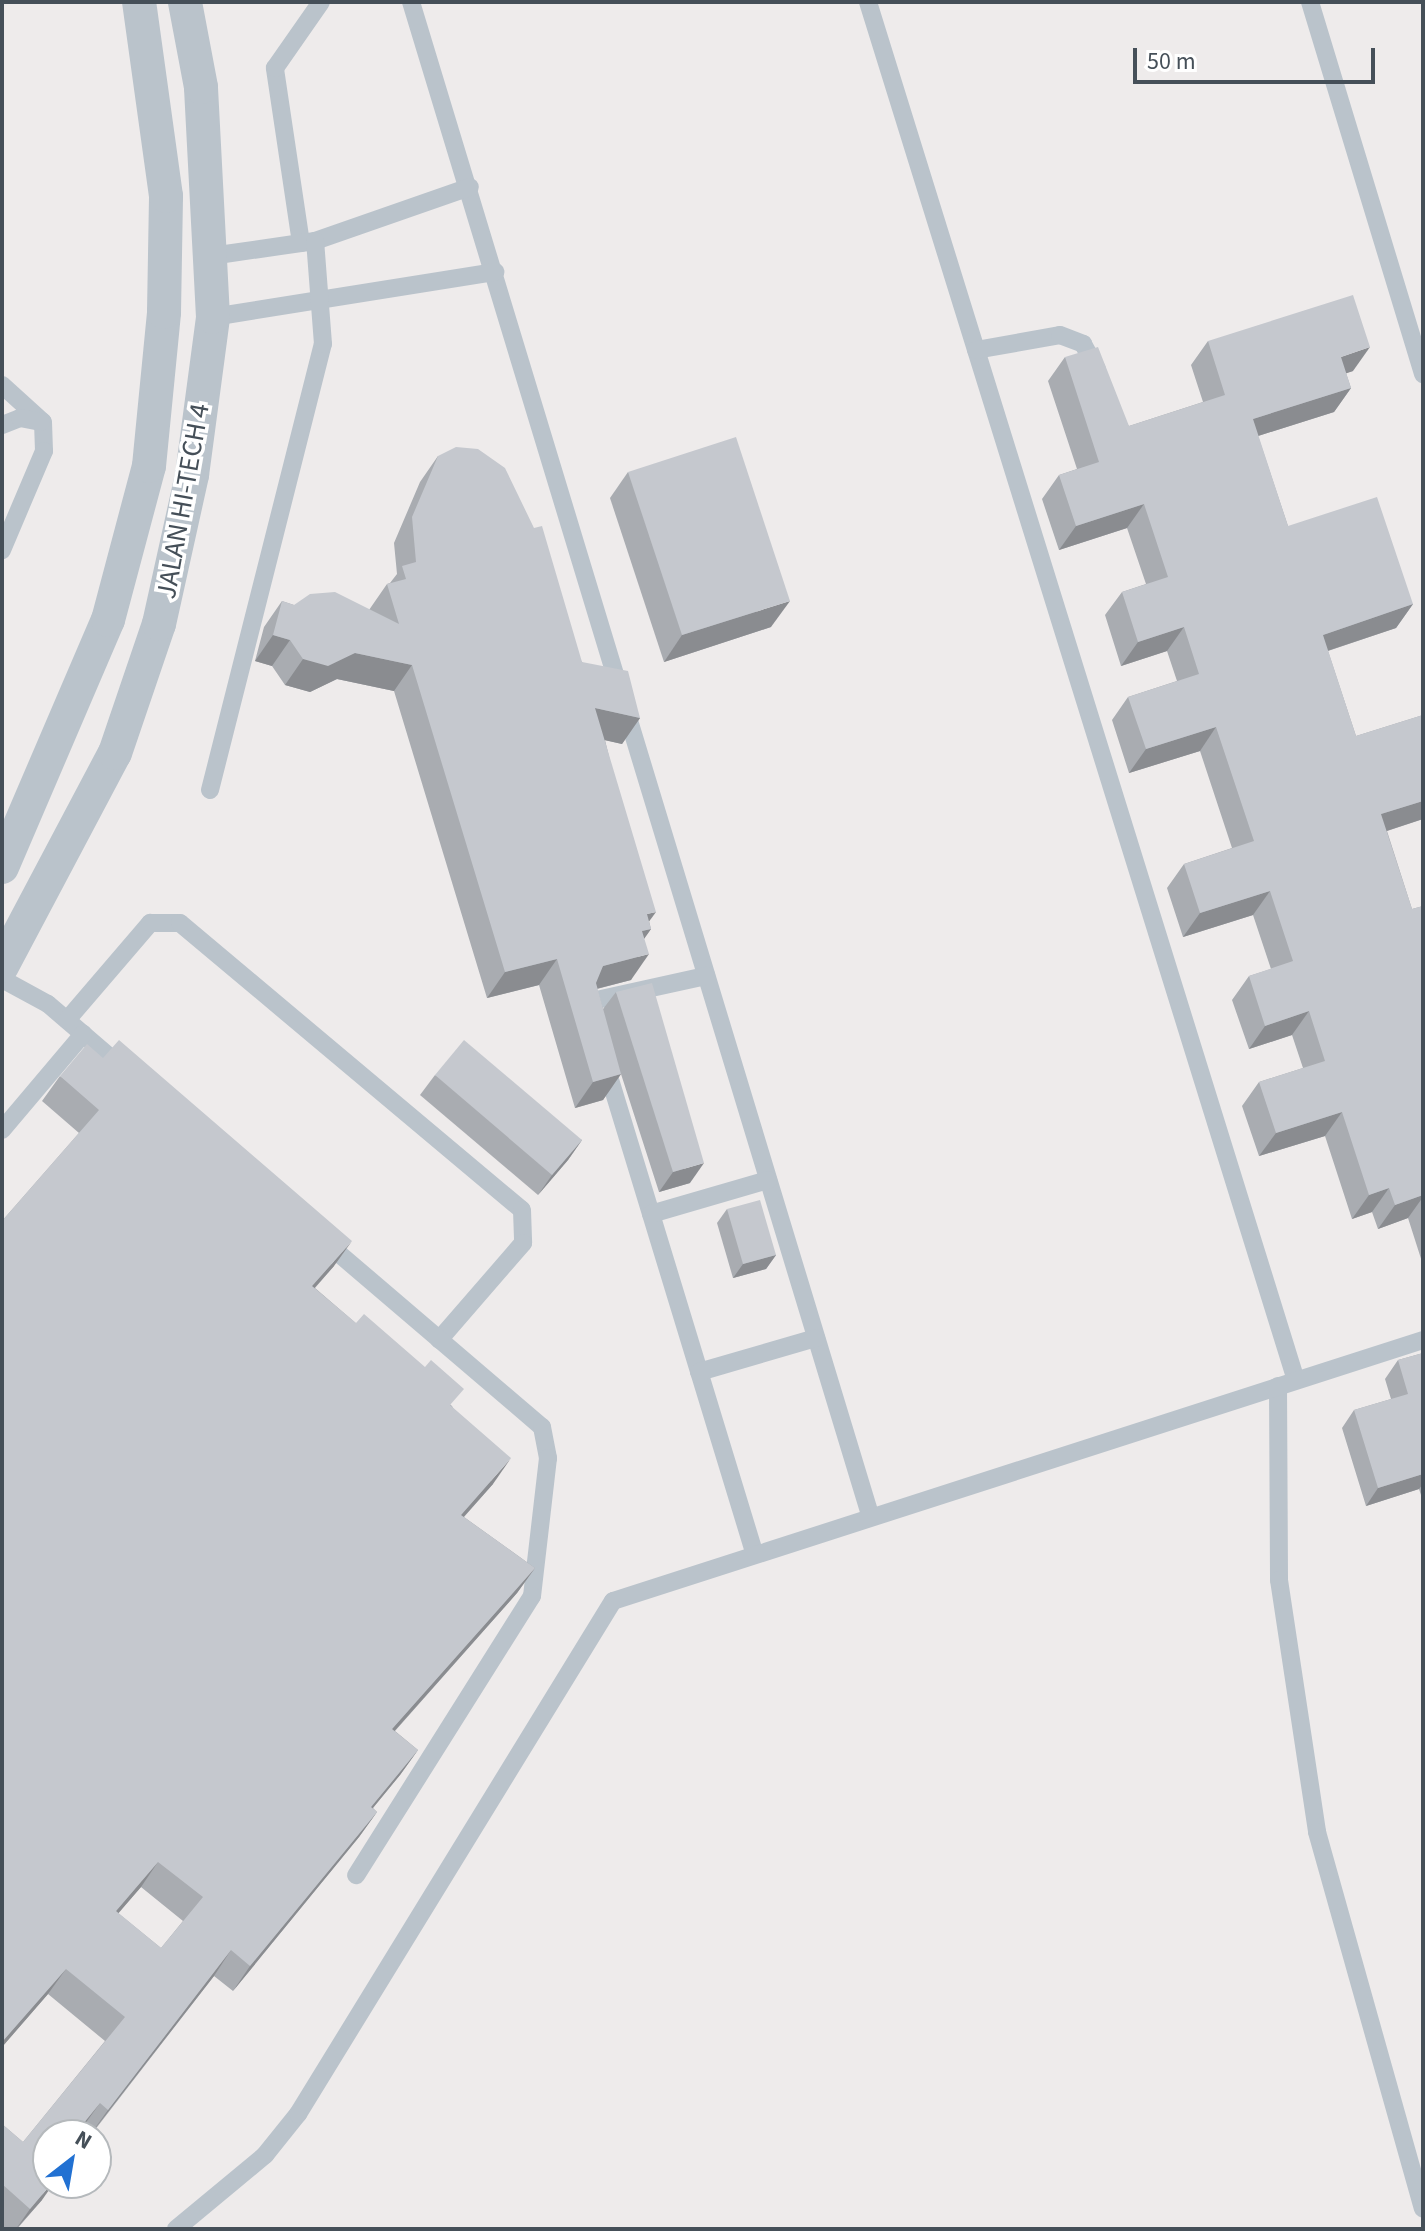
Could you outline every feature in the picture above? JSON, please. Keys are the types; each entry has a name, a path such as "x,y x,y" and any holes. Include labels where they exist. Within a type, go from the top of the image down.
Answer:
{"street":[{"name":"JALAN HI-TECH 4","path":"2,867 108,620 149,466 164,312 166,196 139,2"},
{"name":"JALAN HI-TECH 4","path":"2,966 115,753 159,624 192,475 213,317 201,87 185,2"}],"lane":[{"path":"210,790 323,344 325,304 308,242 275,68 321,2"},
{"path":"411,2 470,187 870,1515"},
{"path":"868,2 1296,1380"},
{"path":"1310,2 1423,374"},
{"path":"211,256 308,242 470,187"},
{"path":"213,317 325,304 495,272"},
{"path":"976,350 1060,335 1083,344 1105,388"},
{"path":"2,385 43,422 44,451 2,550"},
{"path":"2,425 20,418 43,422"},
{"path":"67,1020 150,923 180,923 522,1210 528,1230 523,1243 439,1340"},
{"path":"706,976 590,1004 754,1552"},
{"path":"2,979 67,1020 142,1085"},
{"path":"2,1130 83,1034"},
{"path":"651,1214 768,1180"},
{"path":"309,1228 542,1427 548,1458 538,1582 356,1875"},
{"path":"699,1372 816,1338"},
{"path":"176,2229 265,2155 298,2114 613,1601 870,1515 1296,1380 1422,1344"},
{"path":"1278,1386 1279,1580 1317,1832 1423,2208"}],"building":[{"path":"1353,295 1370,347 1341,357 1351,388 1253,419 1288,526 1377,497 1413,604 1323,635 1356,736 1423,715 1423,801 1381,814 1412,909 1423,906 1423,1195 1395,1205 1389,1188 1369,1195 1342,1112 1276,1133 1259,1082 1325,1061 1309,1011 1265,1026 1249,976 1293,961 1270,891 1200,913 1184,864 1254,841 1216,727 1146,749 1128,697 1199,674 1184,627 1138,642 1122,592 1168,577 1144,504 1076,526 1059,475 1099,462 1065,357 1098,347 1129,426 1225,395 1208,341"},
{"path":"736,437 790,601 682,635 628,472"},
{"path":"456,447 478,449 505,468 534,528 542,526 582,662 628,671 640,718 595,708 656,912 647,914 651,929 642,931 649,954 603,966 596,983 621,1074 593,1082 557,959 505,972 412,665 355,653 328,666 303,659 290,640 273,635 282,601 294,605 310,594 335,592 399,624 387,584 406,579 402,566 416,562 412,517 438,456"},
{"path":"652,983 704,1163 673,1172 616,992"},
{"path":"119,1040 352,1241 312,1286 356,1323 364,1314 425,1367 431,1360 464,1389 450,1405 511,1458 461,1515 535,1568 392,1729 418,1750 371,1807 377,1812 250,1966 231,1950 108,2110 100,2103 87,2119 42,2119 125,2017 66,1969 2,2042 2,1221 99,1110 60,1076 87,1044 103,1058","holes":["158,1862 203,1897 161,1948 116,1911"]},
{"path":"464,1040 582,1140 552,1175 435,1075"},
{"path":"760,1200 776,1255 743,1264 727,1209"},
{"path":"1423,1353 1423,1474 1378,1488 1354,1410 1408,1394 1398,1360"},
{"path":"2,2124 23,2142 32,2131 32,2199 38,2199 30,2209 2,2184"}]}
